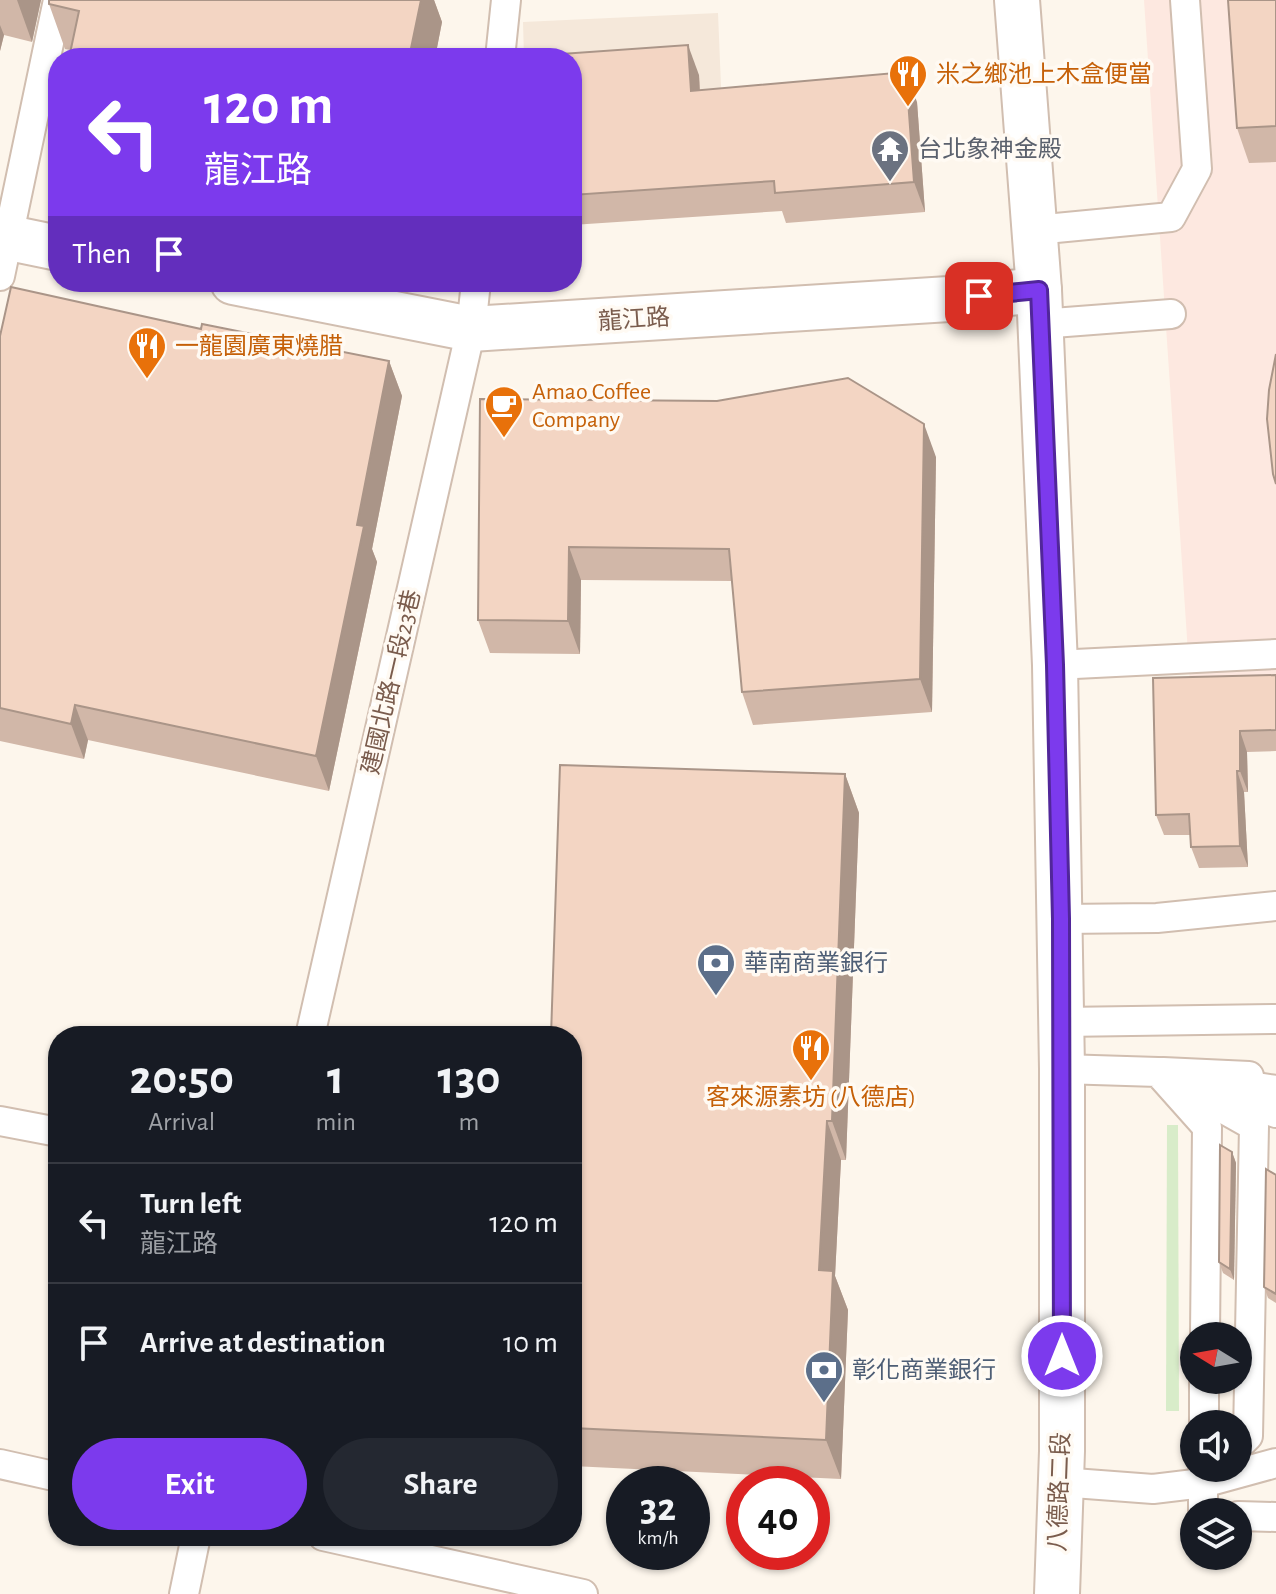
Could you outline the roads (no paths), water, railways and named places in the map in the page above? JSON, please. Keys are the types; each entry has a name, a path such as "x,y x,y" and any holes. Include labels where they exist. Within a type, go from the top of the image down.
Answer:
{"street":[{"name":"八德路二段","path":"1017,0 1035,230 1055,665 1062,1022 1057,1594"},
{"path":"3,250 48,248"},
{"name":"龍江路","path":"284,292 471,329 1039,307"}],"lane":[{"path":"3,250 58,0"},
{"path":"501,48 506,0"},
{"path":"1035,230 1171,217 1197,169 1185,0"},
{"name":"建國北路一段23巷","path":"312,1026 471,329 475,292"},
{"path":"1039,307 1171,314"},
{"path":"1055,665 1276,654"},
{"path":"1061,919 1157,918 1276,906"},
{"path":"1062,1022 1276,1019"},
{"path":"1062,1069 1276,1078"},
{"path":"1158,1072 1276,1093"},
{"path":"1158,1072 1276,1113"},
{"path":"1158,1072 1207,1127 1205,1322"},
{"path":"1158,1072 1254,1126 1249,1410"},
{"path":"0,1121 48,1130"},
{"path":"1252,1462 1276,1451"},
{"path":"1252,1467 1276,1463"},
{"path":"0,1464 48,1475"},
{"path":"1252,1472 1276,1471"},
{"path":"1060,1482 1153,1489 1180,1481"},
{"path":"1252,1516 1276,1517"},
{"path":"184,1594 194,1546"},
{"path":"368,1546 583,1594"}],"place":[{"name":"米之鄉池上木盒便當","path":"908,108"},
{"name":"台北象神金殿","path":"890,183"},
{"name":"一龍園廣東燒腊","path":"147,380"},
{"name":"Amao Coffee Company","path":"504,439"},
{"name":"華南商業銀行","path":"716,997"},
{"name":"客來源素坊 (八德店)","path":"811,1082"},
{"name":"彰化商業銀行","path":"824,1404"}]}
